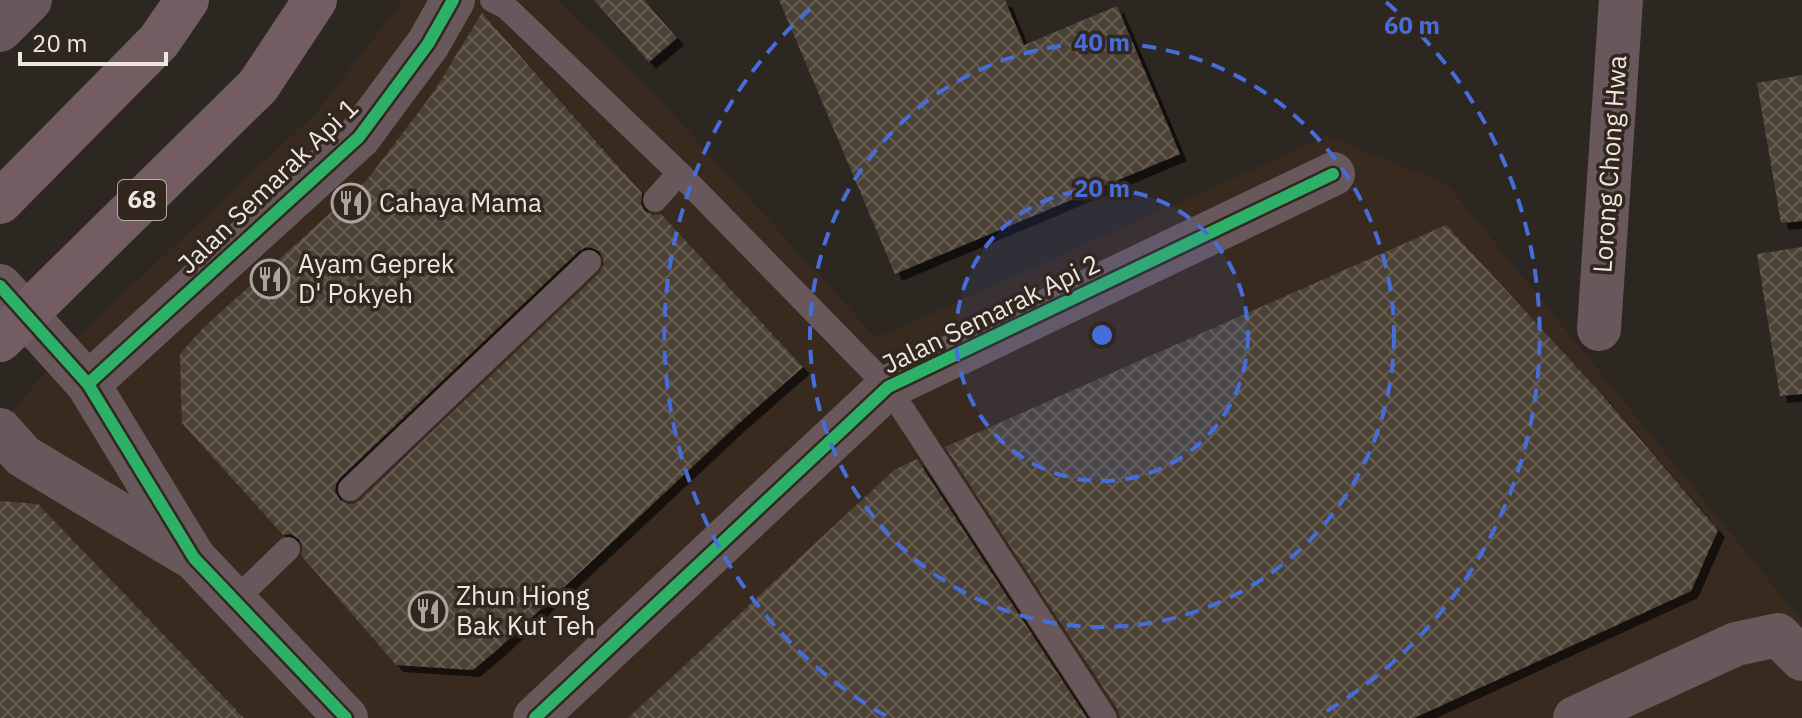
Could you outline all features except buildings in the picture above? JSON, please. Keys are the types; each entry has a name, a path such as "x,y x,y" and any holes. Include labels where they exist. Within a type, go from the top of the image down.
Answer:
{"main road":[{"path":"3,191 159,41 187,0"},
{"name":"68","path":"9,313 258,86 315,0"}],"street":[{"path":"0,30 30,0"},
{"name":"Jalan Semarak Api 1","path":"88,384 359,137 428,44 453,0"},
{"name":"Lorong Chong Hwa","path":"1599,329 1621,0"},
{"name":"Jalan Semarak Api 2","path":"535,718 888,387 1333,174"},
{"path":"9,313 88,384 194,558 346,718"},
{"path":"0,430 23,456 194,558"},
{"path":"1575,718 1736,644 1778,635 1802,659"}],"lane":[{"path":"492,0 507,8 679,173 888,387 1105,718"},
{"path":"655,200 679,173"},
{"path":"350,489 439,392 589,262"},
{"path":"234,601 288,549"}],"shaded area":[{"path":"403,0 557,0 647,86 876,338 1327,136 1447,184 1802,621 1802,718 0,718 0,424 77,337 316,113"}],"cycle path":[{"path":"88,384 359,137 428,44 453,0"},
{"path":"535,718 888,387 1333,174"},
{"path":"0,286 88,384 194,558 346,718"}],"place":[{"name":"Cahaya Mama","path":"351,203"},
{"name":"Ayam Geprek D' Pokyeh","path":"270,279"},
{"name":"Zhun Hiong Bak Kut Teh","path":"428,611"}]}
